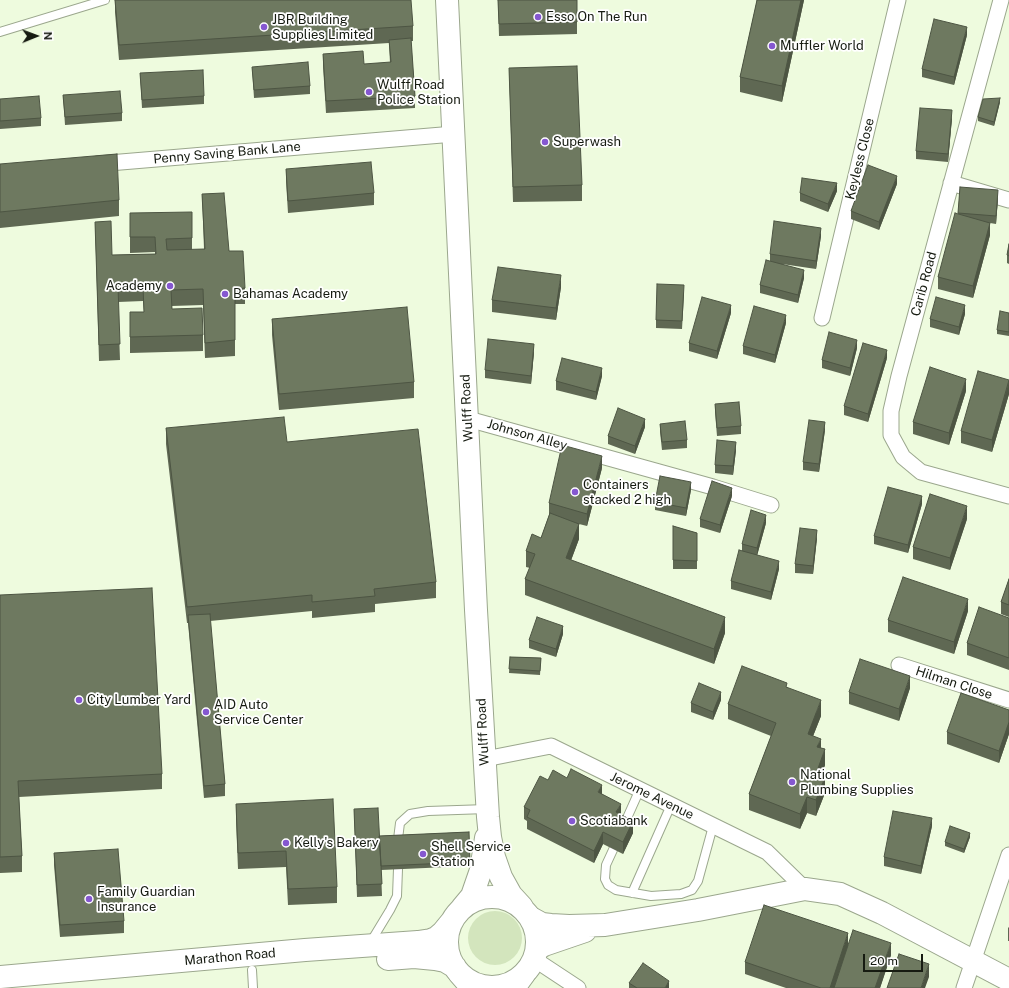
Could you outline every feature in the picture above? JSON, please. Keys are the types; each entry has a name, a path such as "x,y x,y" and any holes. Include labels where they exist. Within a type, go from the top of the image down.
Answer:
{"main road":[{"name":"Wulff Road","path":"447,0 476,602 490,837 494,858 501,877 511,895 527,913"},
{"name":"Wulff Road","path":"454,918 472,896 486,844 488,813"},
{"path":"605,925 549,943 527,968 512,982 499,986 484,986 471,982 462,976 450,958 448,949 447,939 454,918 466,904 480,898 494,896 509,899 542,924 569,926 605,925 698,910 805,889 840,894 882,913 1009,980"},
{"path":"527,913 536,928 537,939 527,968"},
{"name":"Marathon Road","path":"0,977 368,945 408,943 436,938 454,918"},
{"name":"Marathon Road","path":"43,988 252,979 414,957 445,961 462,976"}],"street":[{"name":"Keyless Close","path":"822,318 898,0"},
{"name":"Carib Road","path":"1001,0 899,376 891,411 891,435 903,457 921,472 1009,496"},
{"name":"Penny Saving Bank Lane","path":"80,166 454,134"},
{"path":"951,183 1009,200"},
{"name":"Johnson Alley","path":"468,419 712,487 770,505"},
{"name":"Hilman Close","path":"899,665 1009,700"},
{"name":"Jerome Avenue","path":"485,759 551,746 767,852 805,889"},
{"path":"964,988 1009,854"},
{"path":"527,968 578,988"}],"lane":[{"path":"0,32 105,0"},
{"path":"640,789 606,865 605,879 608,885 616,890 651,896 681,894 692,890 698,881 714,826"},
{"path":"632,893 671,805"},
{"path":"398,839 400,823 410,814 428,811 488,813"},
{"path":"368,945 397,896 398,869"}],"green space":[{"path":"490,911 500,911 510,915 518,923 522,933 522,943 518,953 510,961 500,965 490,965 480,961 472,953 468,943 468,933 472,923 480,915"}],"building":[{"name":"JBR Building Supplies Limited","path":"115,0 411,0 413,26 119,45"},
{"name":"Esso On The Run","path":"498,0 577,0 577,22 499,24"},
{"name":"Muffler World","path":"757,0 801,0 782,86 740,77"},
{"path":"934,19 967,27 954,77 922,69"},
{"name":"Wulff Road Police Station","path":"411,38 415,96 326,101 323,54 363,51 364,64 391,62 389,40"},
{"path":"308,62 310,86 254,90 252,67"},
{"name":"Superwash","path":"577,66 582,185 513,187 509,68"},
{"path":"203,70 204,96 142,100 140,73"},
{"path":"120,91 122,113 65,117 63,95"},
{"path":"39,96 41,118 0,121 0,99"},
{"path":"1000,98 994,122 978,117 983,99"},
{"path":"920,108 952,110 948,154 916,151"},
{"path":"117,154 119,200 0,212 0,164"},
{"path":"371,162 374,193 288,201 286,169"},
{"path":"868,165 897,176 879,222 851,211"},
{"path":"802,178 837,183 828,204 800,193"},
{"path":"960,187 998,190 996,216 958,213"},
{"name":"Academy","path":"224,193 229,251 243,251 245,288 235,289 235,340 205,343 203,289 171,290 172,309 202,308 203,335 130,337 130,312 144,312 143,286 118,286 120,344 99,345 95,222 111,221 112,255 156,254 155,237 130,237 130,213 192,212 192,238 166,239 167,250 205,249 202,194"},
{"path":"955,213 990,223 973,286 938,277"},
{"path":"774,221 821,228 816,261 770,254"},
{"path":"1009,244 1009,256 1007,255"},
{"path":"766,260 804,270 798,295 760,285"},
{"path":"498,267 561,275 556,308 492,300"},
{"path":"657,284 684,285 682,321 656,320"},
{"path":"702,297 731,305 717,351 689,343"},
{"path":"936,297 965,305 959,327 930,319"},
{"path":"754,306 786,315 775,355 743,346"},
{"path":"407,307 414,382 279,394 272,319"},
{"path":"1000,311 1009,313 1009,332 997,330"},
{"path":"829,332 857,340 850,368 822,360"},
{"path":"488,339 534,344 531,376 485,370"},
{"path":"863,343 887,350 868,414 844,406"},
{"path":"562,358 602,368 596,392 556,381"},
{"path":"930,367 966,379 949,433 913,422"},
{"path":"978,371 1009,380 992,440 961,431"},
{"path":"739,402 741,426 717,428 715,404"},
{"path":"618,408 645,419 635,446 608,436"},
{"path":"284,417 287,442 418,429 436,582 374,589 375,596 312,602 312,595 187,607 166,428"},
{"path":"809,420 825,422 819,464 803,462"},
{"path":"685,421 687,440 662,442 660,424"},
{"path":"717,440 736,442 733,466 715,465"},
{"name":"Containers stacked 2 high","path":"562,445 602,456 587,514 549,503"},
{"path":"660,476 691,482 686,508 655,502"},
{"path":"712,481 732,488 720,525 700,519"},
{"path":"888,487 922,496 908,545 874,536"},
{"path":"930,494 967,506 950,558 913,547"},
{"path":"751,510 766,515 757,548 742,544"},
{"path":"550,513 579,524 566,558 725,617 714,649 525,579 535,554 526,551 532,534 541,538"},
{"path":"673,526 697,533 697,561 673,560"},
{"path":"800,528 817,530 813,566 795,564"},
{"path":"739,550 779,561 771,592 731,581"},
{"path":"903,577 968,599 954,642 888,620"},
{"path":"1009,579 1009,605 1001,602"},
{"name":"City Lumber Yard","path":"152,588 162,774 18,781 22,856 0,857 0,595"},
{"path":"979,607 1009,618 1009,658 967,643"},
{"name":"AID Auto Service Center","path":"210,614 225,784 204,786 188,615"},
{"path":"537,617 563,626 556,649 529,640"},
{"path":"510,657 541,658 540,671 509,669"},
{"path":"860,659 910,676 899,709 849,692"},
{"path":"742,666 787,683 786,687 821,700 808,734 821,739 817,747 825,749 816,774 825,777 816,800 807,797 800,814 749,794 776,723 728,704"},
{"path":"699,683 721,692 713,712 691,703"},
{"path":"961,693 1009,710 1009,722 999,751 947,732"},
{"name":"Scotiabank","path":"571,769 602,785 598,792 621,804 616,812 633,821 623,842 603,832 594,851 527,817 530,810 524,807 540,776 548,780 553,770 567,778"},
{"name":"Kelly's Bakery","path":"333,799 337,887 288,889 286,851 238,853 236,804"},
{"path":"378,808 382,884 357,885 354,809"},
{"path":"893,811 932,818 921,866 884,857"},
{"path":"950,826 970,833 964,849 945,842"},
{"path":"469,832 470,862 381,866 379,836"},
{"name":"Family Guardian Insurance","path":"118,849 124,921 60,925 54,853"},
{"path":"764,905 848,933 830,988 821,988 745,962"},
{"path":"853,930 891,943 875,988 834,988"},
{"path":"899,954 929,964 921,988 887,988"},
{"path":"643,963 669,981 665,988 637,988 629,983"}],"place":[{"name":"Esso On The Run","path":"538,17"},
{"name":"JBR Building Supplies Limited","path":"264,27"},
{"name":"Muffler World","path":"772,46"},
{"name":"Wulff Road Police Station","path":"369,92"},
{"name":"Superwash","path":"545,142"},
{"name":"Academy","path":"170,286"},
{"name":"Bahamas Academy","path":"225,294"},
{"name":"Containers stacked 2 high","path":"575,492"},
{"name":"City Lumber Yard","path":"79,700"},
{"name":"AID Auto Service Center","path":"206,712"},
{"name":"National Plumbing Supplies","path":"792,782"},
{"name":"Scotiabank","path":"572,821"},
{"name":"Kelly's Bakery","path":"286,843"},
{"name":"Shell Service Station","path":"423,854"},
{"name":"Family Guardian Insurance","path":"89,899"}]}
